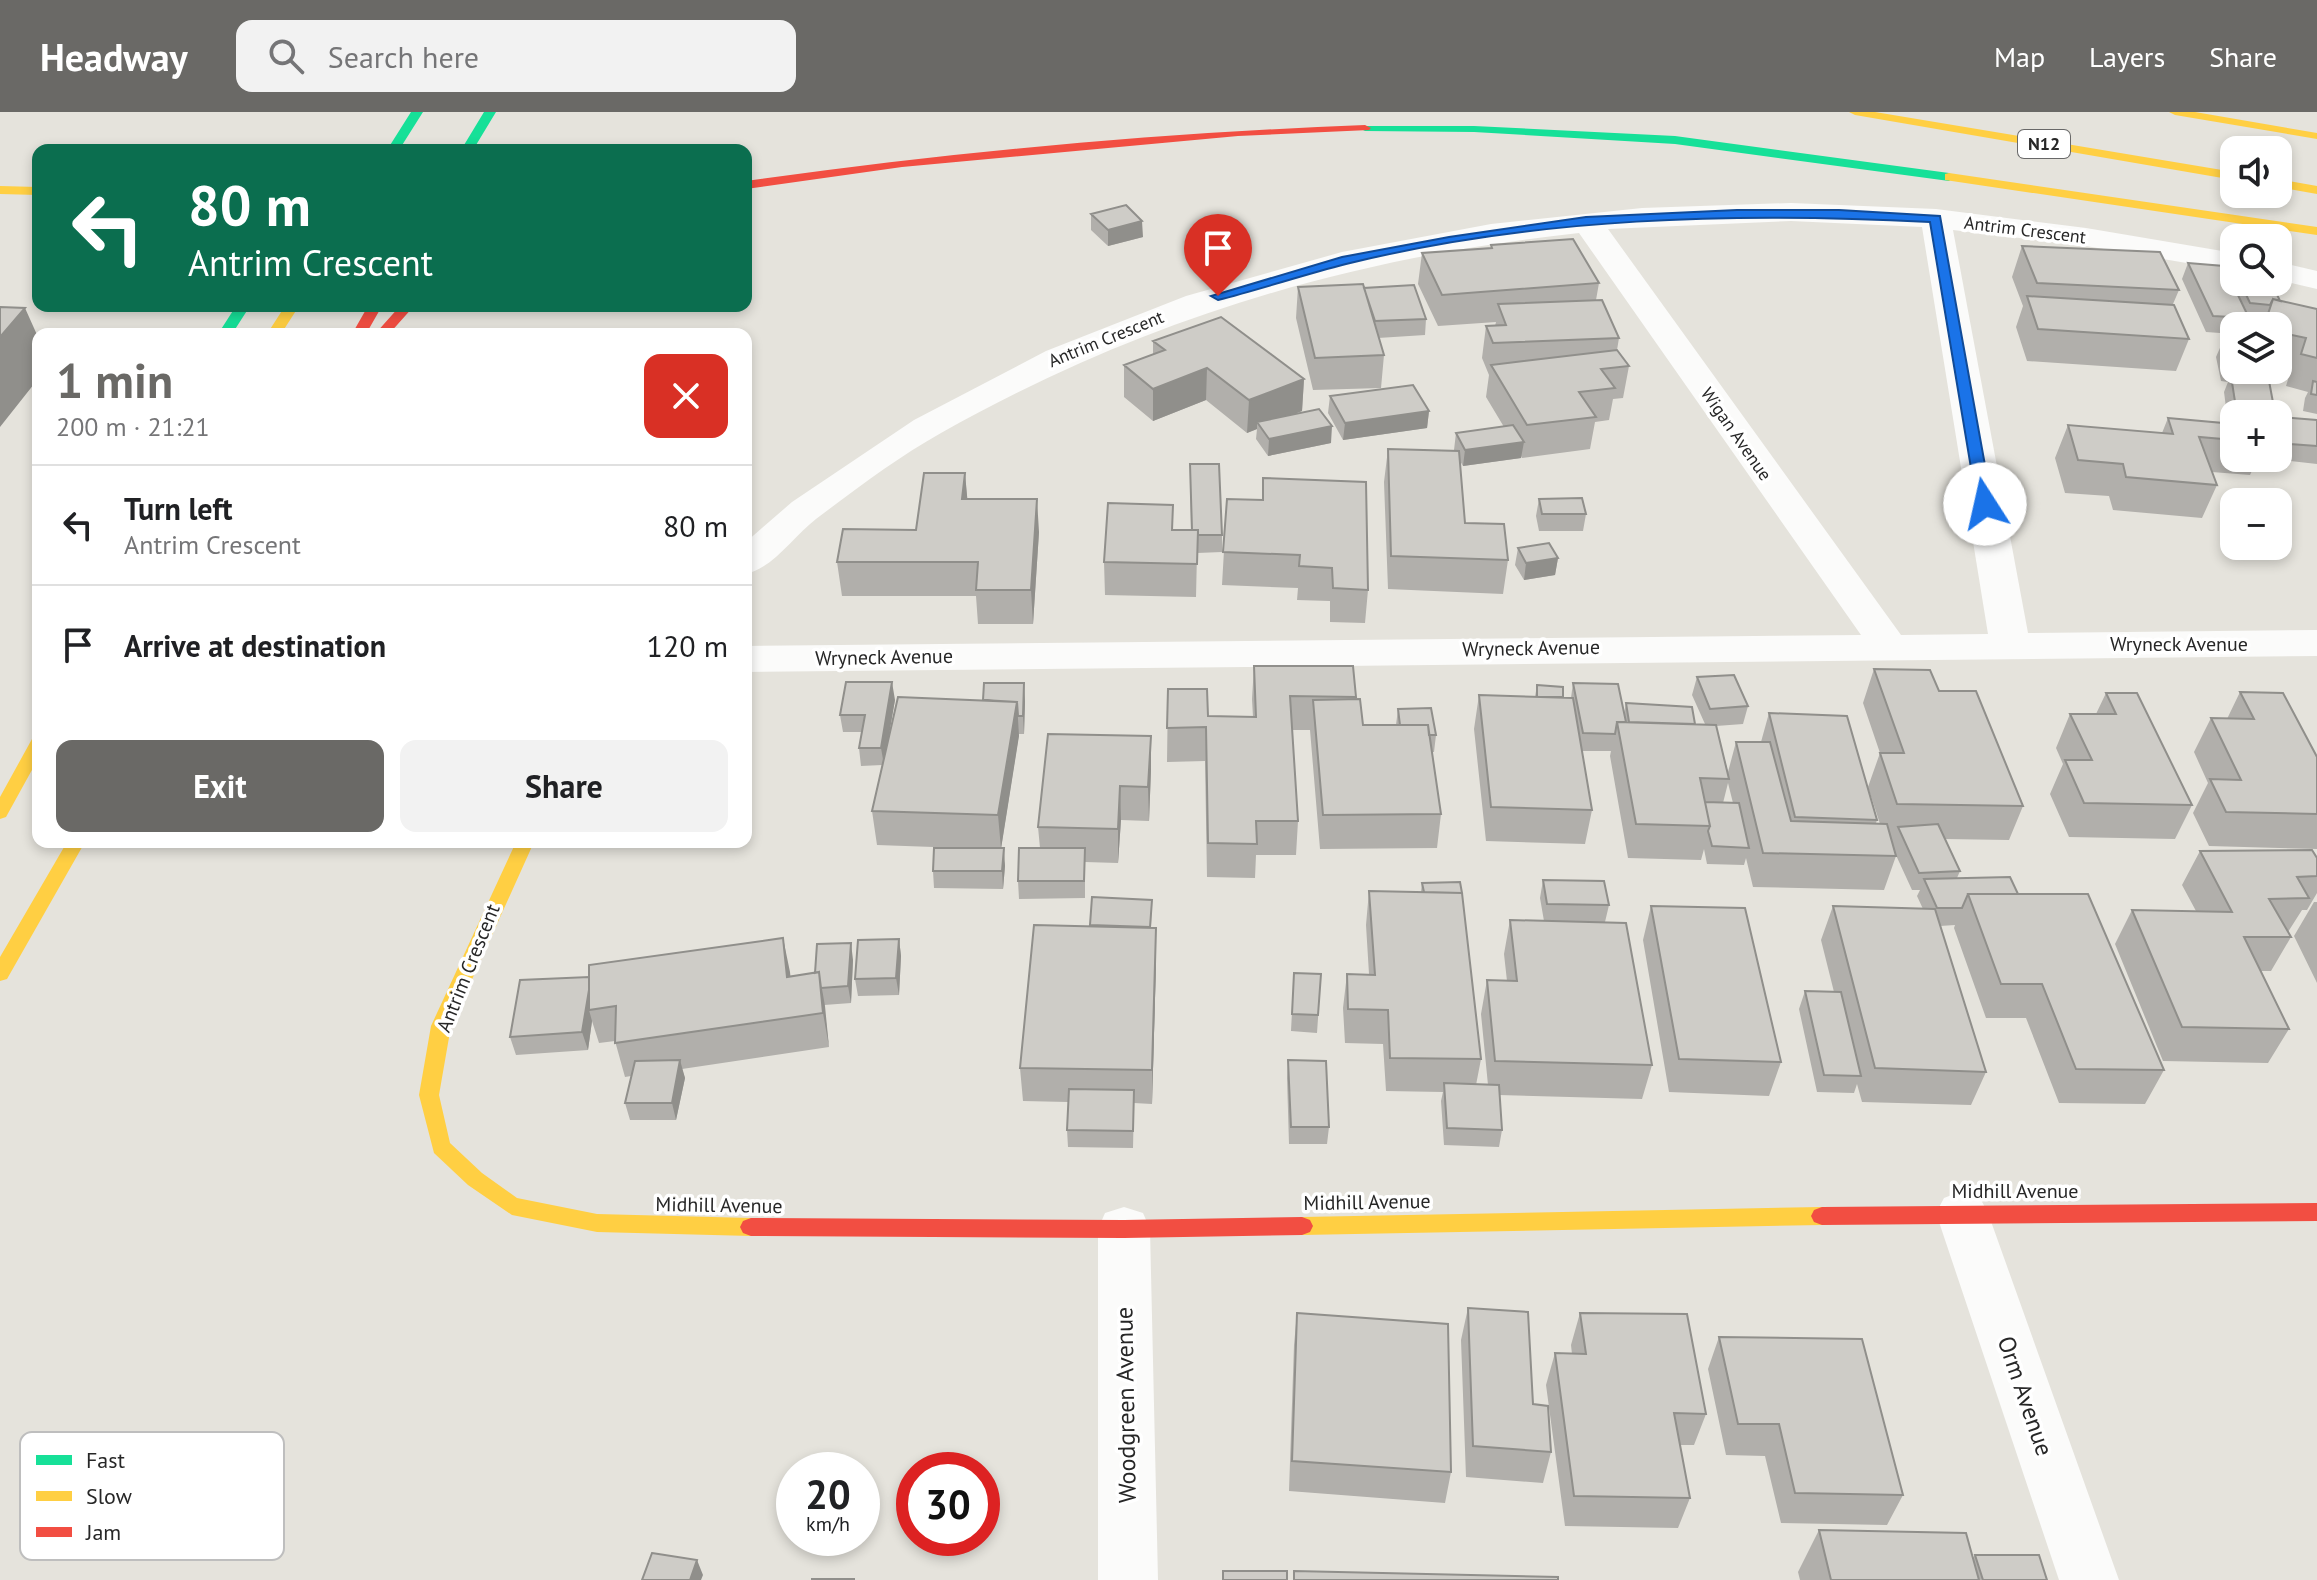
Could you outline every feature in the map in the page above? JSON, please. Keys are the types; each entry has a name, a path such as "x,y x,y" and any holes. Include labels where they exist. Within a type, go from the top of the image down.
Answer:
{"main road":[{"path":"397,144 417,112"},
{"path":"471,144 490,112"},
{"name":"N12","path":"1855,112 2220,174"},
{"path":"2175,112 2317,136"},
{"path":"752,184 902,163 1133,141 1325,128 1572,132 1675,140 1883,165 2317,231"},
{"path":"752,200 1015,153"},
{"path":"2292,186 2317,190"},
{"path":"0,190 32,191"},
{"path":"387,328 402,312"},
{"path":"0,813 32,754"},
{"path":"0,974 73,848"},
{"name":"Antrim Crescent","path":"441,1147 429,1095 441,1026 522,848"},
{"name":"Midhill Avenue","path":"441,1147 475,1179 512,1206 597,1223 681,1227 1124,1229 1962,1213 2317,1212"}],"street":[{"name":"Antrim Crescent","path":"752,558 803,511 885,453 964,405 1046,363 1148,320 1241,288 1346,260 1586,221 1737,214 1936,218 2156,247 2220,259"},
{"path":"1936,218 2010,645"},
{"name":"Wigan Avenue","path":"1586,221 1888,645"},
{"path":"2292,274 2317,280"},
{"name":"Wryneck Avenue","path":"752,659 2317,643"},
{"name":"Orm Avenue","path":"1962,1213 2089,1580"},
{"name":"Woodgreen Avenue","path":"1124,1229 1128,1580"}],"building":[{"path":"1126,205 1142,221 1108,230 1091,214"},
{"path":"1573,239 1599,283 1442,295 1422,253 1492,248 1491,245"},
{"path":"2022,246 2160,252 2179,290 2037,283"},
{"path":"2188,263 2220,266 2220,296 2238,296 2246,312 2220,312 2220,316 2213,316"},
{"path":"1363,284 1384,355 1315,358 1298,287"},
{"path":"1414,285 1426,319 1375,321 1364,288"},
{"path":"2027,296 2174,305 2189,339 2038,329"},
{"path":"2247,296 2278,296 2280,301 2273,299 2270,305 2250,303"},
{"path":"2273,299 2317,309 2317,358 2301,354 2306,338 2292,335 2292,312 2269,312"},
{"path":"1602,300 1619,338 1493,343 1486,326 1506,325 1498,304"},
{"path":"0,307 25,308 0,337"},
{"path":"1221,317 1304,379 1249,400 1207,368 1153,389 1124,365 1165,350 1153,341"},
{"path":"1617,350 1629,366 1601,369 1615,388 1579,392 1596,417 1527,425 1491,365"},
{"path":"2313,381 2317,382 2317,395 2311,394"},
{"path":"2232,384 2270,384 2273,400 2235,400"},
{"path":"1413,385 1429,411 1345,423 1330,396"},
{"path":"1319,409 1332,426 1269,439 1257,422"},
{"path":"2168,418 2220,423 2220,439 2199,437 2217,485 2126,477 2123,464 2078,460 2068,425 2173,434"},
{"path":"2292,418 2317,420 2317,446 2292,444"},
{"path":"1513,425 1524,442 1465,450 1456,433"},
{"path":"1388,449 1459,451 1465,523 1504,524 1508,560 1391,556"},
{"path":"1190,464 1219,464 1222,535 1198,535 1198,530 1192,530"},
{"path":"924,473 965,473 962,499 1037,499 1031,590 976,590 978,562 837,562 843,529 916,530"},
{"path":"1263,478 1366,482 1368,590 1333,588 1332,568 1299,566 1300,555 1223,552 1227,499 1263,500"},
{"path":"1582,498 1586,514 1542,514 1539,499"},
{"path":"1108,503 1173,505 1172,530 1198,530 1197,564 1104,562"},
{"path":"1549,543 1558,558 1526,563 1518,548"},
{"path":"1254,666 1353,666 1356,697 1290,696 1298,821 1256,821 1257,844 1208,843 1206,727 1167,728 1168,689 1207,689 1208,716 1256,717"},
{"path":"1874,669 1930,670 1939,691 1976,691 2023,806 1897,804 1880,753 1904,753"},
{"path":"1734,675 1748,706 1710,709 1697,677"},
{"path":"846,682 892,682 881,748 859,748 865,715 840,715"},
{"path":"984,683 1024,683 1023,716 1018,716 1017,702 983,700"},
{"path":"1573,683 1618,684 1626,722 1617,722 1615,734 1583,733"},
{"path":"1537,685 1563,687 1563,697 1537,697"},
{"path":"2240,692 2283,693 2317,757 2317,814 2226,812 2210,779 2241,780 2211,718 2254,719"},
{"path":"2106,693 2137,693 2192,805 2084,803 2065,760 2092,760 2070,714 2116,714"},
{"path":"1479,695 1573,698 1592,810 1491,807"},
{"path":"898,697 1017,702 998,815 872,811"},
{"path":"1360,699 1363,725 1428,725 1441,814 1323,815 1313,700"},
{"path":"1626,703 1692,707 1695,724 1629,722"},
{"path":"1431,708 1436,735 1429,735 1428,725 1400,725 1398,709"},
{"path":"1769,713 1847,716 1877,820 1795,817"},
{"path":"1617,722 1716,725 1729,779 1700,778 1710,826 1636,824"},
{"path":"1048,734 1151,736 1148,787 1120,786 1118,829 1038,827"},
{"path":"1736,742 1770,742 1791,821 1887,824 1896,856 1763,853"},
{"path":"1705,802 1739,803 1749,848 1712,846"},
{"path":"1938,824 1960,871 1919,873 1898,827"},
{"path":"934,848 1004,848 1002,871 933,871"},
{"path":"1019,848 1085,848 1084,881 1018,881"},
{"path":"2312,850 2317,858 2317,876 2297,877 2309,898 2269,899 2291,937 2244,937 2289,1029 2182,1027 2132,910 2232,912 2200,851"},
{"path":"2010,877 2018,894 1968,894 1962,908 1937,908 1924,879"},
{"path":"1543,880 1604,881 1609,905 1547,904"},
{"path":"1460,882 1462,893 1424,892 1422,883"},
{"path":"1369,891 1462,893 1481,1059 1390,1058 1388,1010 1348,1009 1347,974 1375,975"},
{"path":"1968,894 2088,894 2164,1070 2076,1069 2042,984 2001,984"},
{"path":"1092,897 1152,900 1150,927 1090,925"},
{"path":"1651,906 1745,908 1781,1062 1679,1059"},
{"path":"1833,906 1935,909 1986,1072 1875,1068"},
{"path":"1510,920 1626,923 1652,1065 1495,1061 1487,980 1517,981"},
{"path":"1034,925 1156,928 1152,1070 1020,1068"},
{"path":"783,938 787,977 819,972 823,1013 615,1043 616,1006 589,1010 589,965"},
{"path":"899,939 896,978 855,979 858,940"},
{"path":"851,943 848,986 821,988 819,972 815,973 817,944"},
{"path":"1294,973 1321,974 1318,1015 1292,1014"},
{"path":"589,977 582,1032 510,1037 520,980"},
{"path":"1805,991 1841,992 1861,1076 1824,1075"},
{"path":"680,1060 672,1103 625,1103 635,1061"},
{"path":"1288,1060 1326,1061 1329,1127 1291,1127"},
{"path":"1444,1083 1499,1085 1502,1130 1447,1128"},
{"path":"1069,1089 1134,1090 1133,1131 1067,1130"},
{"path":"1468,1308 1528,1312 1533,1404 1548,1406 1551,1452 1473,1446"},
{"path":"1297,1313 1448,1324 1451,1472 1292,1461"},
{"path":"1580,1313 1687,1314 1706,1414 1674,1413 1690,1498 1574,1496 1555,1353 1586,1354"},
{"path":"1719,1337 1862,1339 1903,1495 1795,1493 1779,1424 1738,1424"},
{"path":"1819,1530 1966,1533 1979,1580 1831,1580"},
{"path":"652,1553 697,1560 690,1580 642,1580"},
{"path":"1975,1555 2039,1555 2047,1580 1983,1580"},
{"path":"1223,1571 1287,1571 1287,1580 1223,1580"},
{"path":"1294,1571 1558,1577 1558,1580 1294,1580"},
{"path":"854,1579 854,1580 812,1580"}],"traffic: fast":[{"path":"397,144 417,112"},
{"path":"471,144 490,112"},
{"path":"1365,128 1474,129 1675,140 1949,177"},
{"path":"229,328 239,312"}],"traffic: slow":[{"path":"1855,112 2220,174"},
{"path":"2175,112 2317,136"},
{"path":"1949,177 2317,231"},
{"path":"2292,186 2317,190"},
{"path":"0,190 32,191"},
{"path":"278,328 288,312"},
{"path":"0,813 32,754"},
{"path":"0,974 73,848"},
{"path":"522,848 441,1026 429,1095 441,1147 475,1179 512,1206 597,1223 751,1227"},
{"path":"1302,1226 1822,1216"}],"traffic: jam":[{"path":"752,184 902,163 1238,133 1365,128"},
{"path":"362,328 372,312"},
{"path":"387,328 402,312"},
{"path":"1822,1216 2317,1212"},
{"path":"751,1227 1124,1229 1302,1226"}],"route":[{"path":"1218,296 1346,260 1586,221 1737,214 1936,218 1985,504"}]}
